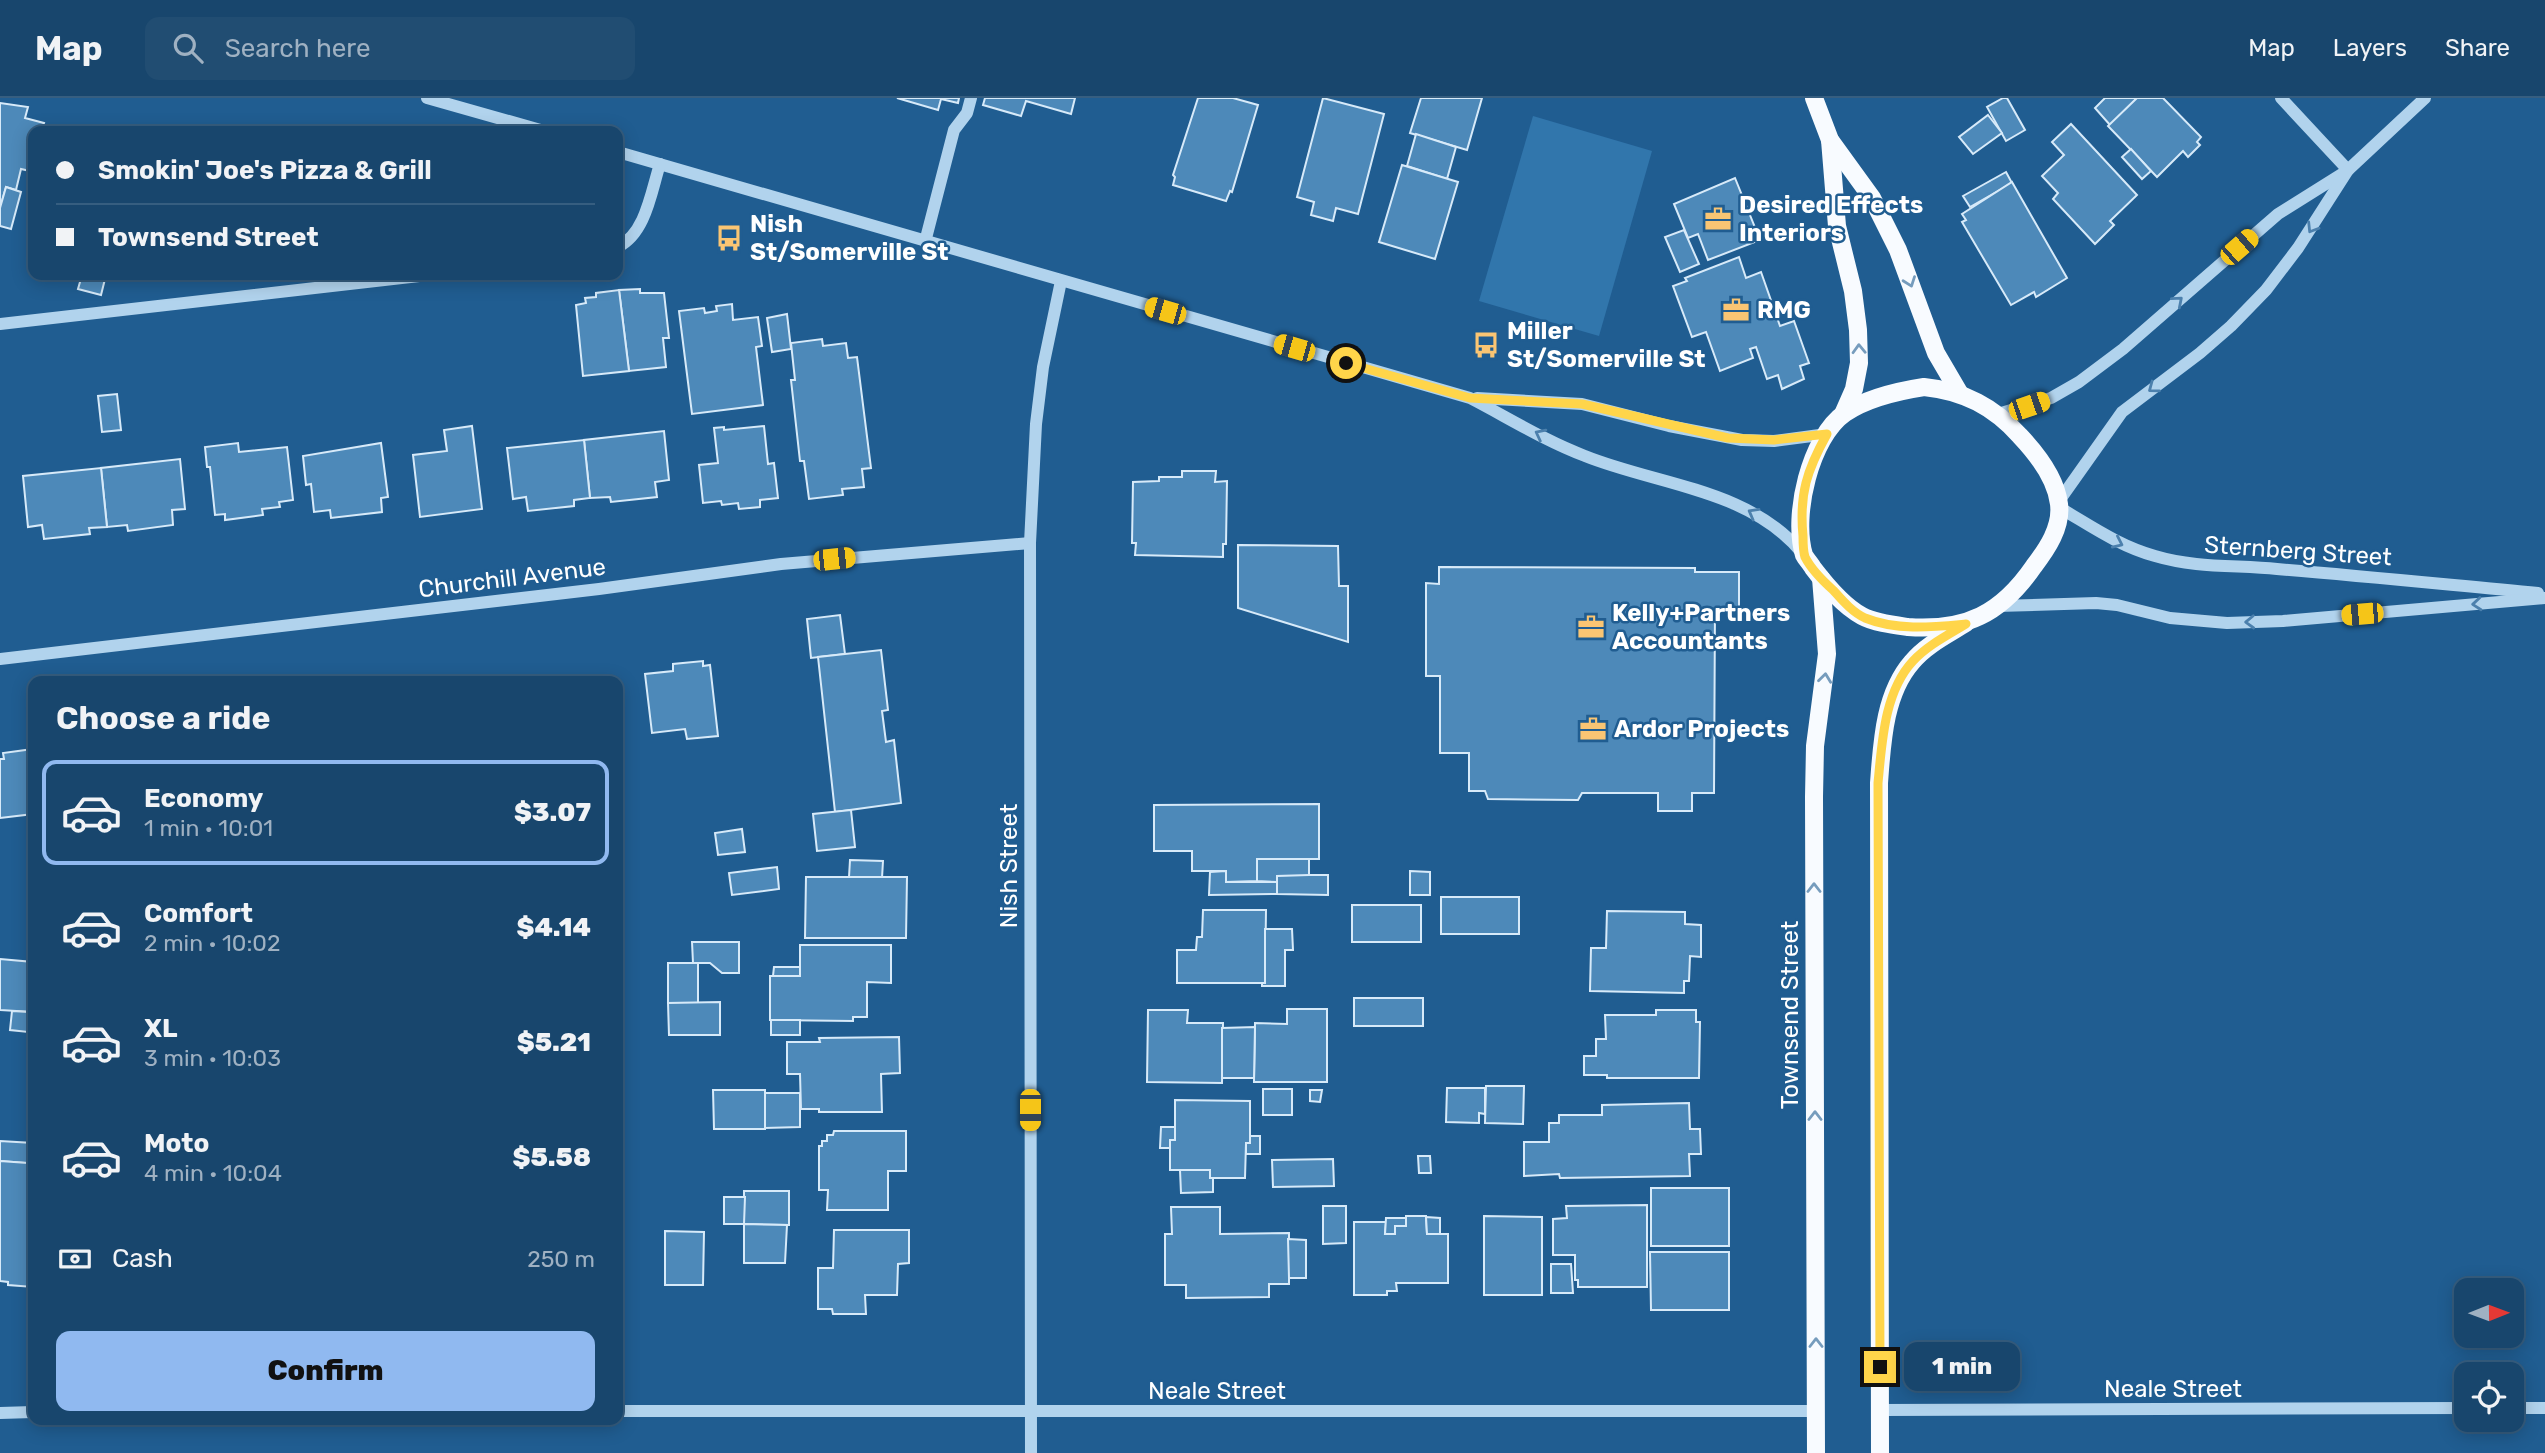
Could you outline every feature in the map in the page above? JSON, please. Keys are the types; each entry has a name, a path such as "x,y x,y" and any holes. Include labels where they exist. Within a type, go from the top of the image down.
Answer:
{"main road":[{"path":"1814,98 1830,140 1872,198 1898,250 1936,353 1961,394"},
{"path":"1830,140 1837,226 1853,291 1859,363 1854,390 1843,414 1827,434 1811,462 1802,492 1801,519 1805,556 1821,578 1850,608 1863,617 1883,623 1923,628 1966,624"},
{"path":"1843,414 1871,400 1902,390 1924,387 1974,399 1998,414 2036,455 2053,482 2059,505 2055,530 2041,557 2021,583 1997,606 1927,648 1912,661 1900,678 1890,704 1882,743 1878,783 1880,1453"},
{"name":"Townsend Street","path":"1816,1453 1814,797 1815,746 1827,654 1821,578"}],"street":[{"path":"427,98 526,126"},
{"path":"925,242 954,130 967,113 971,98"},
{"path":"2281,98 2348,170"},
{"path":"1998,414 2051,398 2079,382 2123,349 2278,214 2348,170 2425,98"},
{"path":"623,153 1470,398 1584,456 1744,508 1790,538 1805,556"},
{"path":"623,243 634,233 643,218 660,164"},
{"path":"2059,505 2122,412 2216,340 2266,290 2298,248 2348,170"},
{"path":"0,324 384,280"},
{"name":"Nish Street","path":"1031,1453 1030,543 1036,424 1043,367 1061,281"},
{"path":"1470,398 1582,404 1669,426 1741,440 1774,440 1827,434"},
{"name":"Sternberg Street","path":"2059,505 2099,534 2125,547 2189,564 2273,568 2545,596"},
{"name":"Churchill Avenue","path":"0,659 585,590 781,564 1030,543"},
{"name":"Sternberg Street","path":"1997,606 2096,603 2117,605 2170,618 2227,623 2283,621 2545,596"},
{"name":"Neale Street","path":"1880,1410 2454,1408"},
{"path":"2524,1408 2545,1408"},
{"name":"Neale Street","path":"623,1411 1816,1412"},
{"path":"0,1413 28,1412"}],"shaded area":[{"path":"1533,116 1652,151 1599,336 1479,301"}],"building":[{"path":"897,98 959,98 958,103 941,99 938,110"},
{"path":"985,98 1075,98 1071,114 1026,101 1021,116 983,105"},
{"path":"1198,98 1233,98 1258,105 1232,192 1230,191 1226,201 1173,185 1173,175"},
{"path":"1323,98 1384,114 1358,214 1336,208 1333,221 1311,215 1314,202 1297,197"},
{"path":"1421,98 1482,98 1467,150 1410,133"},
{"path":"2007,98 2025,130 2006,141 1987,107"},
{"path":"2105,98 2137,98 2110,125 2095,108"},
{"path":"2137,98 2163,98 2201,137 2197,142 2200,145 2188,157 2183,151 2157,177 2108,126"},
{"path":"0,103 28,107 25,118 44,123 43,126 28,126 28,171 21,169 16,190 6,187 0,208"},
{"path":"1988,115 2002,133 1973,154 1959,137"},
{"path":"2071,124 2137,195 2110,221 2114,225 2095,244 2053,199 2058,193 2042,176 2064,155 2052,142"},
{"path":"1416,134 1456,147 1447,179 1407,166"},
{"path":"2131,149 2151,171 2142,179 2122,157"},
{"path":"1402,165 1458,182 1435,259 1379,242"},
{"path":"2006,172 2012,183 1970,207 1963,196"},
{"path":"1735,178 1760,240 1708,260 1698,234 1688,238 1674,204"},
{"path":"2012,182 2067,278 2036,297 2034,292 2011,305 1962,222 1966,220 1962,214"},
{"path":"6,187 21,192 11,229 0,226 0,208"},
{"path":"1684,230 1699,264 1680,272 1665,237"},
{"path":"1739,257 1746,278 1761,272 1780,326 1794,321 1809,363 1800,366 1804,379 1782,389 1778,375 1767,379 1756,347 1750,349 1753,358 1720,371 1706,332 1692,337 1673,286 1687,281 1685,278"},
{"path":"81,280 105,280 101,295 78,289"},
{"path":"640,289 640,293 664,293 669,338 663,338 666,367 629,371 619,290"},
{"path":"619,290 629,371 583,376 576,305 586,303 585,298 596,297 596,293"},
{"path":"732,304 733,320 758,317 762,346 756,347 763,405 692,414 679,311 704,308 705,313 717,311 716,306"},
{"path":"787,314 791,349 772,352 767,318"},
{"path":"822,339 823,346 846,343 848,358 857,357 871,468 862,469 864,487 842,489 843,495 809,499 804,461 800,461 791,380 795,380 791,343"},
{"path":"117,394 121,430 102,432 98,396"},
{"path":"472,426 482,509 420,517 413,455 447,451 444,430"},
{"path":"764,426 768,464 774,463 778,498 760,500 760,507 739,509 738,503 703,503 699,465 718,463 714,428 724,427 724,430"},
{"path":"664,431 669,480 655,482 657,497 611,502 610,497 590,498 584,440"},
{"path":"584,440 590,498 574,500 574,506 528,511 526,497 513,499 507,448"},
{"path":"238,443 239,452 287,447 293,500 279,502 280,507 262,509 263,515 225,520 225,514 215,515 205,447"},
{"path":"381,443 388,497 381,498 382,512 331,518 330,510 314,512 311,484 306,485 303,456"},
{"path":"180,459 185,509 172,510 173,525 128,531 127,525 107,527 101,468"},
{"path":"101,468 107,527 89,528 90,534 44,539 42,525 28,527 23,476"},
{"path":"1182,471 1216,471 1215,482 1227,481 1226,544 1223,544 1223,557 1135,555 1136,543 1132,543 1133,482 1159,481 1159,477 1182,477"},
{"path":"1238,545 1338,546 1339,586 1348,586 1348,642 1238,608"},
{"path":"1439,567 1695,568 1695,572 1739,572 1739,607 1715,607 1714,793 1692,793 1692,811 1658,811 1658,793 1582,793 1578,800 1488,799 1485,791 1469,791 1469,753 1440,753 1440,676 1426,676 1426,583 1439,584"},
{"path":"840,615 845,654 811,658 807,619"},
{"path":"881,650 888,710 882,711 886,742 894,740 901,803 835,812 818,657"},
{"path":"703,661 703,666 710,665 718,736 687,739 685,729 652,733 645,674 673,671 673,664"},
{"path":"28,750 28,815 0,818 0,759 4,759 3,753"},
{"path":"1319,804 1319,859 1257,859 1257,881 1226,882 1226,871 1192,871 1192,851 1154,851 1154,805"},
{"path":"851,810 855,847 817,851 813,814"},
{"path":"742,829 745,852 718,855 715,833"},
{"path":"1257,859 1309,859 1309,876 1277,876 1277,882 1257,881"},
{"path":"850,860 883,861 882,878 849,877"},
{"path":"777,867 779,889 732,895 729,873"},
{"path":"1226,871 1226,882 1277,882 1277,894 1209,895 1210,872"},
{"path":"1410,871 1430,872 1430,895 1410,895"},
{"path":"1328,875 1328,895 1277,894 1277,876"},
{"path":"806,877 907,877 906,938 805,938"},
{"path":"1441,897 1519,897 1519,934 1441,934"},
{"path":"1352,905 1421,905 1421,942 1352,942"},
{"path":"1203,910 1266,910 1265,983 1177,983 1177,950 1196,950 1197,937 1202,937"},
{"path":"1607,911 1685,912 1685,924 1701,925 1701,957 1690,956 1689,981 1684,981 1684,993 1590,991 1591,948 1606,948"},
{"path":"1265,929 1292,929 1293,950 1285,950 1285,986 1262,986 1262,983 1265,983"},
{"path":"692,942 739,942 739,973 722,973 710,963 693,963"},
{"path":"800,945 891,945 891,983 867,982 867,1017 853,1017 853,1021 770,1020 770,976 800,976"},
{"path":"0,959 28,962 28,1012 0,1010"},
{"path":"668,963 698,963 698,1003 668,1003"},
{"path":"774,967 800,967 800,976 773,976"},
{"path":"1354,998 1423,998 1423,1026 1354,1026"},
{"path":"720,1002 720,1035 669,1035 668,1003"},
{"path":"1287,1009 1327,1009 1327,1082 1254,1082 1255,1023 1287,1024"},
{"path":"1148,1010 1188,1010 1187,1023 1223,1023 1222,1083 1147,1082"},
{"path":"1656,1010 1696,1010 1696,1022 1700,1022 1699,1078 1607,1078 1607,1075 1584,1075 1584,1056 1596,1056 1596,1039 1606,1039 1605,1015 1656,1015"},
{"path":"12,1011 28,1012 28,1032 10,1030"},
{"path":"771,1020 800,1020 800,1035 771,1035"},
{"path":"1255,1027 1254,1078 1222,1078 1222,1028"},
{"path":"899,1037 900,1073 881,1074 882,1112 819,1112 819,1109 801,1109 800,1074 787,1074 787,1042 820,1042 819,1038"},
{"path":"1486,1086 1524,1086 1523,1124 1485,1123"},
{"path":"1447,1088 1485,1088 1485,1114 1479,1113 1479,1123 1446,1122"},
{"path":"1263,1089 1292,1089 1292,1115 1263,1115"},
{"path":"713,1090 765,1090 765,1129 714,1129"},
{"path":"1310,1090 1322,1090 1320,1102 1310,1101"},
{"path":"765,1093 800,1093 800,1127 765,1128"},
{"path":"1175,1100 1250,1101 1250,1143 1246,1143 1245,1178 1210,1178 1210,1170 1170,1170 1170,1140 1175,1140"},
{"path":"1689,1103 1690,1129 1700,1129 1701,1154 1689,1154 1690,1176 1524,1176 1524,1142 1549,1142 1549,1123 1559,1123 1559,1115 1602,1115 1602,1105"},
{"path":"1161,1127 1175,1127 1175,1140 1170,1140 1170,1148 1160,1148"},
{"path":"834,1131 906,1131 906,1171 888,1171 888,1210 827,1210 828,1190 819,1190 819,1146 822,1146 822,1141 827,1141 827,1135 833,1135"},
{"path":"1250,1136 1260,1136 1260,1154 1246,1154 1246,1143 1250,1143"},
{"path":"0,1141 28,1143 27,1163 0,1161"},
{"path":"1418,1156 1430,1156 1431,1173 1419,1173"},
{"path":"28,1158 28,1287 8,1285 8,1282 0,1281 0,1161 27,1163"},
{"path":"1333,1159 1334,1186 1273,1187 1272,1160"},
{"path":"1180,1170 1210,1170 1213,1192 1181,1193"},
{"path":"1651,1188 1729,1188 1729,1246 1651,1246"},
{"path":"744,1191 789,1191 789,1225 744,1224"},
{"path":"724,1197 745,1197 744,1224 724,1224"},
{"path":"1647,1205 1647,1287 1578,1287 1578,1280 1575,1280 1575,1255 1553,1255 1553,1219 1567,1218 1566,1206"},
{"path":"1323,1206 1346,1206 1346,1243 1323,1244"},
{"path":"1171,1207 1220,1207 1220,1234 1289,1233 1289,1284 1269,1284 1269,1297 1186,1298 1186,1285 1165,1285 1165,1234 1172,1234"},
{"path":"1406,1216 1426,1216 1427,1234 1448,1234 1448,1283 1396,1283 1397,1291 1387,1291 1387,1295 1354,1295 1354,1222 1386,1222 1385,1234 1395,1234 1395,1226 1406,1226"},
{"path":"1484,1216 1542,1217 1542,1295 1484,1295"},
{"path":"1426,1217 1440,1218 1440,1234 1427,1234"},
{"path":"1386,1218 1406,1218 1406,1226 1395,1226 1395,1234 1385,1234"},
{"path":"744,1224 787,1225 785,1263 744,1263"},
{"path":"834,1230 909,1230 909,1263 898,1264 897,1295 865,1295 866,1314 833,1314 832,1309 818,1309 818,1268 833,1268"},
{"path":"665,1231 704,1232 703,1285 665,1285"},
{"path":"1288,1239 1306,1240 1306,1278 1289,1278"},
{"path":"1650,1252 1729,1252 1729,1310 1651,1310"},
{"path":"1551,1264 1571,1264 1573,1293 1551,1293"}],"place":[{"name":"Desired Effects Interiors","path":"1718,219"},
{"name":"Nish St/Somerville St","path":"729,238"},
{"name":"RMG","path":"1736,310"},
{"name":"Miller St/Somerville St","path":"1486,345"},
{"name":"Kelly+Partners Accountants","path":"1591,627"},
{"name":"Ardor Projects","path":"1593,729"}],"route":[{"path":"1346,363 1470,398 1582,404 1707,435 1741,440 1774,440 1827,434 1811,462 1802,492 1801,519 1805,556 1821,578 1850,608 1863,617 1883,623 1923,628 1966,624 1927,648 1912,661 1900,678 1890,704 1882,743 1878,783 1880,1367"}]}
